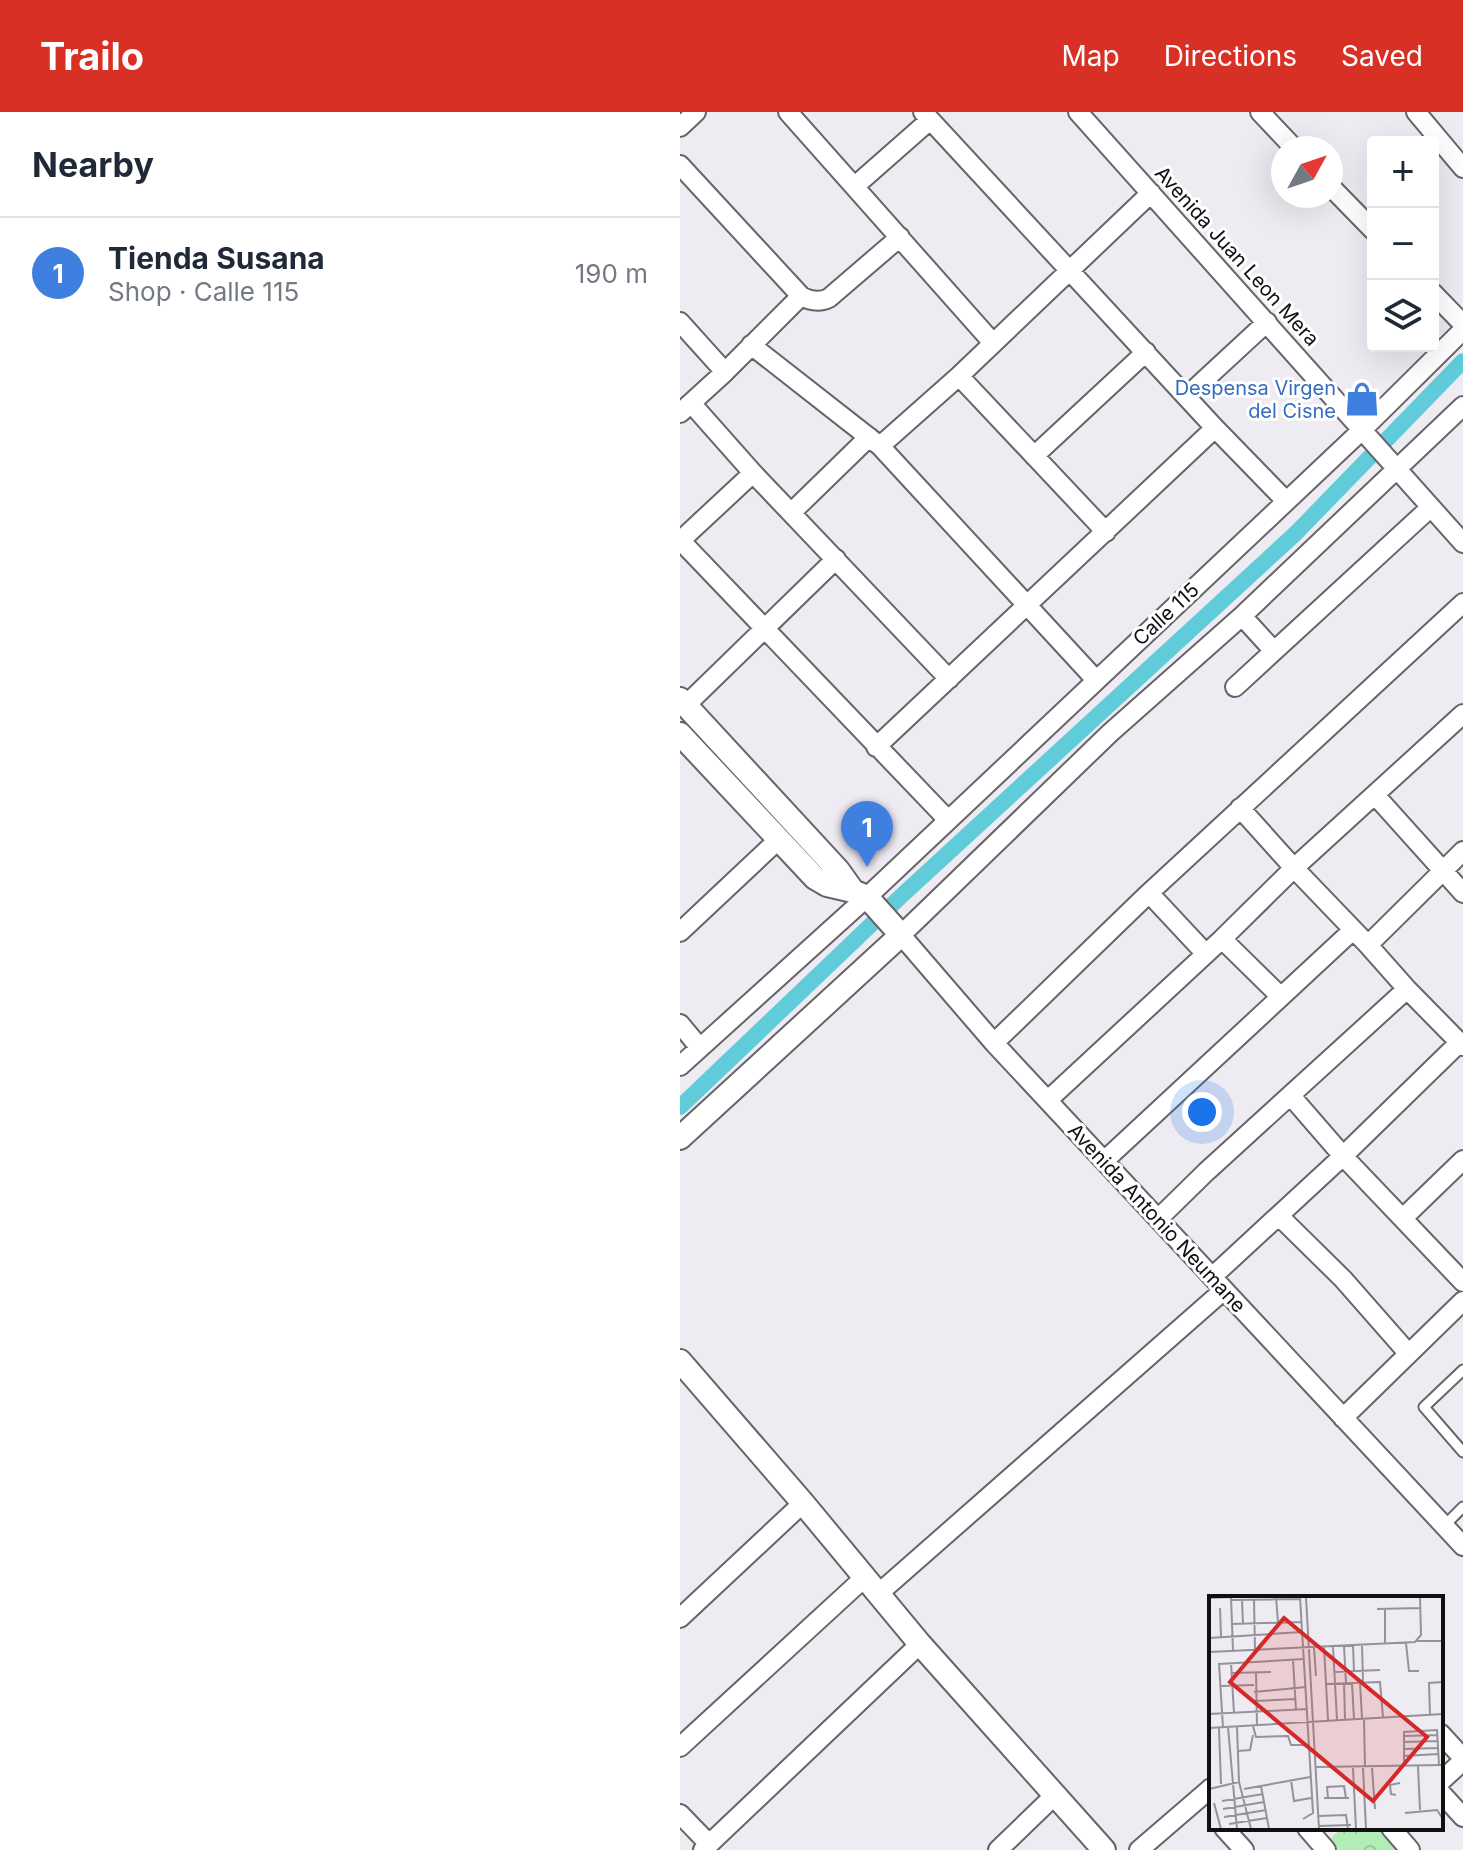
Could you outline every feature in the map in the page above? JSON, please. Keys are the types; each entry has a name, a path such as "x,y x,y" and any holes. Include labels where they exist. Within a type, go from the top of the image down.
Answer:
{"street":[{"path":"680,127 696,112"},
{"path":"788,112 993,343"},
{"name":"Avenida Juan Leon Mera","path":"1078,112 1463,543"},
{"path":"1260,112 1283,136"},
{"path":"1416,112 1463,168"},
{"path":"855,186 926,116 1286,501"},
{"path":"680,165 801,296 816,301 829,298 900,237"},
{"path":"792,512 874,441 959,376 1151,193"},
{"path":"1343,199 1367,224"},
{"path":"801,296 685,408 792,512 949,679"},
{"path":"1439,300 1463,327"},
{"path":"680,322 725,372"},
{"path":"1187,396 1267,322"},
{"name":"Calle 115","path":"680,1066 948,820 1286,501 1367,436 1463,327"},
{"path":"751,345 874,441 1096,680"},
{"path":"1034,456 1146,352"},
{"path":"959,376 1106,532"},
{"path":"680,1138 1110,733 1242,616 1394,467 1463,406"},
{"path":"876,747 1215,428"},
{"path":"753,473 680,540 948,820"},
{"path":"1235,687 1431,507"},
{"path":"683,702 836,559"},
{"path":"994,1043 1149,893 1463,603"},
{"path":"1242,616 1273,650"},
{"name":"Avenida Antonio Neumane","path":"683,702 898,932 994,1043 1463,1546"},
{"path":"1048,1100 1463,714"},
{"path":"680,734 815,878 863,896"},
{"path":"1375,795 1463,893"},
{"path":"680,1747 871,1586 1218,1284 1279,1216 1461,1044 1240,808"},
{"path":"680,932 778,840"},
{"path":"1368,945 1463,851"},
{"path":"1149,893 1206,954"},
{"path":"1104,1161 1353,930"},
{"path":"1222,939 1280,996"},
{"path":"1158,1219 1407,989"},
{"path":"680,1024 700,1048"},
{"path":"1291,1096 1343,1156 1463,1282"},
{"path":"1403,1218 1463,1160"},
{"path":"1279,1216 1343,1279 1408,1353"},
{"path":"1343,1418 1463,1301"},
{"path":"680,1361 920,1644 1104,1850"},
{"path":"680,1618 803,1503"},
{"path":"680,1814 706,1847 920,1644"},
{"path":"1443,1736 1463,1759 1443,1779"},
{"path":"1139,1850 1204,1793"},
{"path":"998,1850 1055,1795"},
{"path":"1443,1795 1463,1817"},
{"path":"1226,1830 1244,1850"},
{"path":"1309,1830 1326,1850"},
{"path":"1393,1830 1410,1850"}],"lane":[{"path":"1463,1370 1424,1407 1463,1452"},
{"path":"1444,1526 1463,1507"}],"green space":[{"path":"1340,1830 1391,1830 1408,1850 1328,1850 1323,1845"}],"waterway":[{"path":"680,1107 898,899 1296,533 1463,361"}],"place":[{"name":"Despensa Virgen del Cisne","path":"1362,399"},
{"name":"Tienda Susana","path":"867,867"}]}
